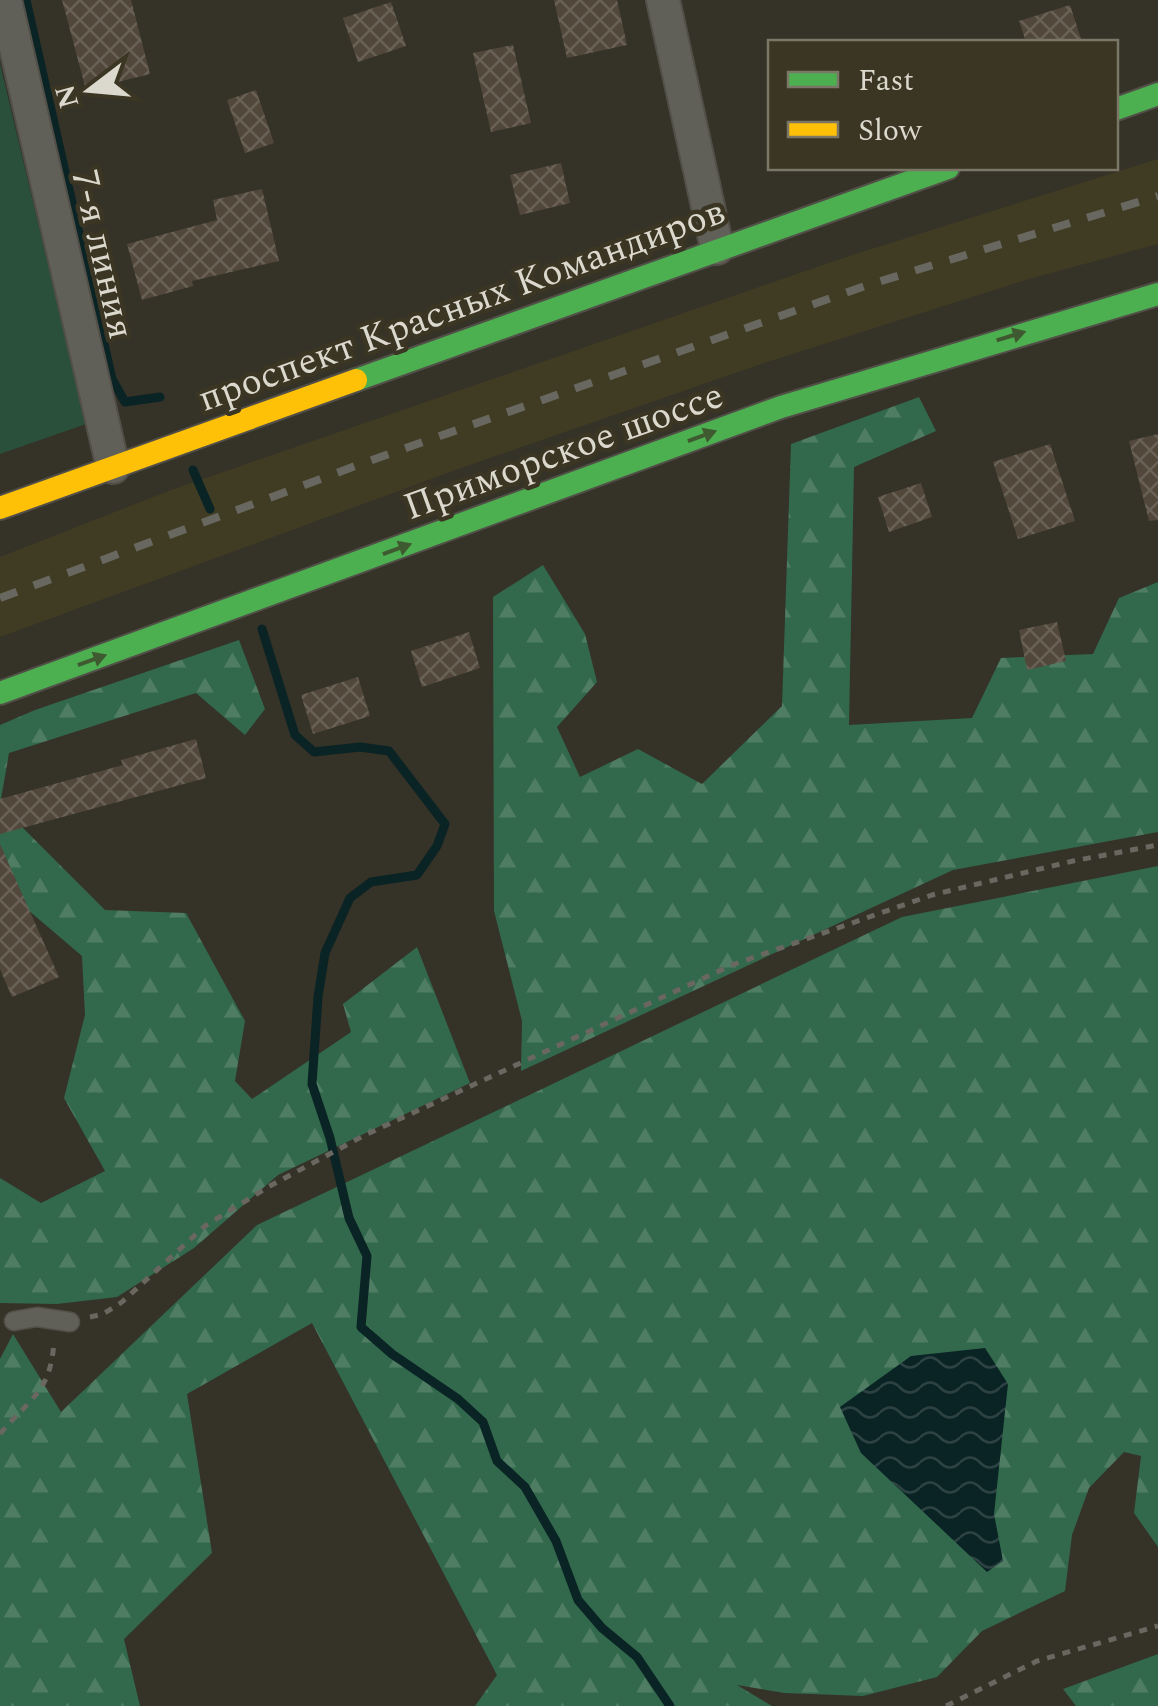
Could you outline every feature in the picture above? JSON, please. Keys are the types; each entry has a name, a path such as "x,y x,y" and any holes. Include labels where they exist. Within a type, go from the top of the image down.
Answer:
{"main road":[{"path":"1118,108 1158,94"},
{"name":"проспект Красных Командиров","path":"0,508 942,170"},
{"name":"Приморское шоссе","path":"0,693 781,406 1158,294"}],"street":[{"name":"7-я линия","path":"4,0 112,467"},
{"path":"663,0 717,248"}],"lane":[{"path":"14,1321 37,1317 70,1322"}],"path":[{"path":"0,1434 41,1390 53,1366 54,1342 70,1322 103,1314 122,1302 206,1226 365,1134 732,965 932,895 1073,860 1158,845"},
{"path":"946,1706 1037,1662 1158,1626"}],"shaded area":[{"path":"1158,159 1158,244 1029,279 764,363 464,467 0,637 0,557 171,490 849,256"}],"green space":[{"path":"0,64 86,424 0,454"},
{"path":"919,397 936,431 854,467 849,725 972,718 1001,658 1093,654 1119,598 1158,582 1158,832 953,870 521,1071 522,1021 494,911 493,597 543,565 585,634 597,682 557,727 580,777 638,749 702,784 782,706 791,444"},
{"path":"239,640 265,709 245,735 196,693 9,753 0,805 0,725"},
{"path":"0,805 105,910 186,913 245,1021 235,1081 252,1099 351,1032 343,1004 417,947 470,1083 278,1175 194,1248 117,1297 57,1304 0,1303 0,1178 41,1203 105,1171 64,1098 85,1015 82,956 0,886"},
{"path":"1158,866 1158,1547 1134,1513 1141,1456 1124,1452 1089,1488 1072,1535 1065,1591 982,1631 937,1677 863,1696 784,1693 737,1685 772,1706 475,1706 497,1675 312,1323 187,1394 212,1553 124,1639 140,1706 0,1706 0,1359 13,1334 61,1412 257,1225 902,917"},
{"path":"1158,1654 1158,1706 1076,1706 1063,1689"}],"water":[{"path":"985,1348 1008,1384 994,1514 1003,1561 987,1572 861,1453 840,1407 911,1356"}],"building":[{"path":"62,0 131,0 150,74 86,90"},
{"path":"554,0 617,0 627,45 567,58"},
{"path":"391,2 406,46 358,62 343,18"},
{"path":"1070,5 1081,40 1025,40 1019,21"},
{"path":"513,45 531,123 491,132 473,53"},
{"path":"256,90 274,143 245,153 227,100"},
{"path":"561,163 570,203 520,215 510,175"},
{"path":"262,189 279,261 192,281 193,286 142,300 127,244 217,220 213,200"},
{"path":"1158,434 1158,520 1149,521 1129,441"},
{"path":"1050,444 1075,521 1018,539 993,462"},
{"path":"921,483 932,517 889,532 878,497"},
{"path":"1057,622 1066,661 1027,670 1019,630"},
{"path":"469,632 480,668 422,687 411,651"},
{"path":"358,677 370,716 313,734 301,695"},
{"path":"196,739 206,778 0,834 0,799 123,765 121,760"},
{"path":"0,844 59,977 12,997 0,969"}],"waterway":[{"path":"26,0 112,379 125,402 160,397"},
{"path":"193,470 210,509"},
{"path":"262,629 295,735 314,752 360,747 389,751 445,824 437,846 417,875 371,882 350,898 325,953 312,1084 349,1218 367,1256 361,1327 483,1422 497,1461 525,1487 556,1541 578,1600 602,1628 637,1657 670,1706"}],"railway":[{"path":"0,598 358,465 868,285 1158,196"}],"traffic: fast":[{"path":"1118,108 1158,94"},
{"path":"356,380 942,170"},
{"path":"0,693 781,407 1158,294"}],"traffic: slow":[{"path":"0,508 356,380"}]}
